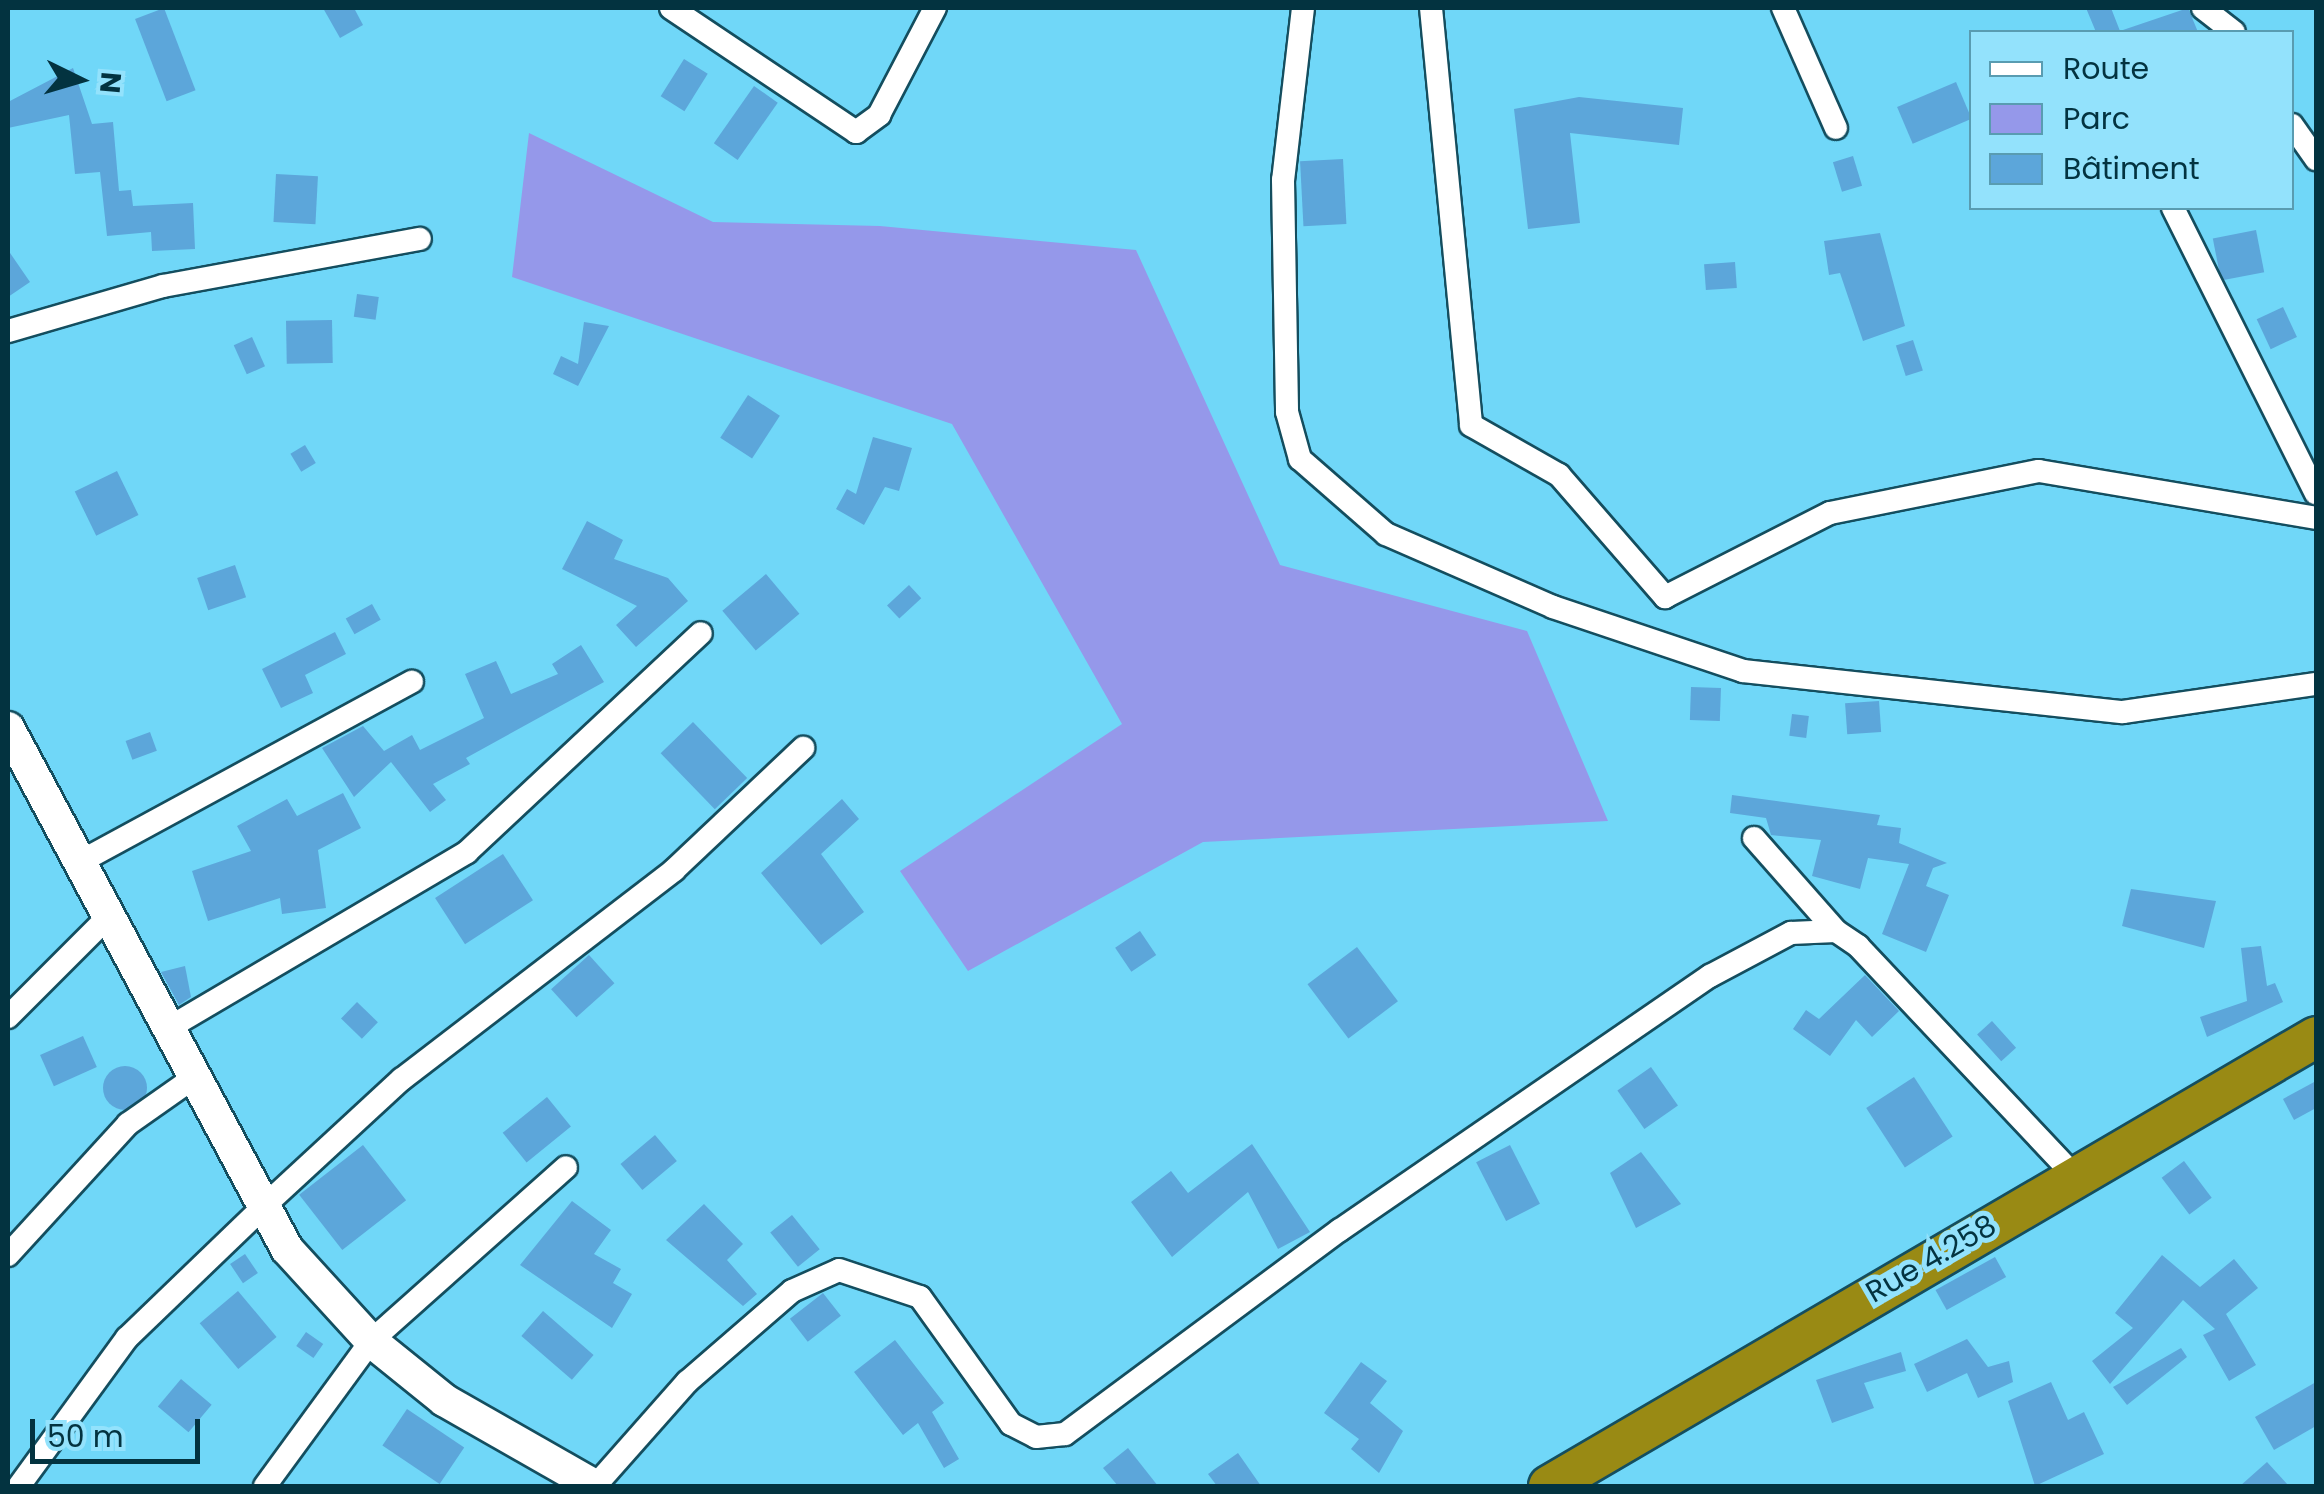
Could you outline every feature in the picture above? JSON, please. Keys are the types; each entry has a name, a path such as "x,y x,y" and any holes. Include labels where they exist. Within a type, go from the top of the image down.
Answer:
{"highway":[{"name":"Rue 4.258","path":"1549,1486 2316,1037"}],"street":[{"path":"671,8 856,132 879,115 935,8"},
{"path":"1303,8 1283,180 1286,412 1300,459 1386,534 1553,607 1743,672 2123,712 2316,684"},
{"path":"1432,8 1471,426 1560,475 1665,597 1830,513 2039,471 2316,518"},
{"path":"1783,8 1836,128"},
{"path":"2204,8 2232,30"},
{"path":"2294,128 2316,159"},
{"path":"2174,210 2316,493"},
{"path":"8,331 163,286 420,239"},
{"path":"166,1029 467,852 701,633"},
{"path":"78,863 412,682"},
{"path":"8,728 104,921 262,1208 372,1341 478,1423 595,1486 687,1382 792,1291 839,1270 920,1297 1010,1424 1036,1437 1064,1434 1340,1230 1710,976 1791,933 1836,931"},
{"path":"27,1484 127,1338 262,1208 402,1079 674,870 803,748"},
{"path":"1754,838 1836,931 2075,1176"},
{"path":"8,1017 104,921"},
{"path":"8,1255 128,1124 192,1079"},
{"path":"266,1486 372,1341 566,1168"}],"green space":[{"path":"529,133 713,222 880,226 1136,250 1280,565 1527,631 1608,821 1203,842 968,971 900,871 1122,724 952,424 512,277"}],"building":[{"path":"164,8 196,90 167,101 135,19"},
{"path":"323,8 354,8 363,25 340,38"},
{"path":"2086,8 2111,8 2120,30 2095,30"},
{"path":"2188,8 2197,30 2123,30"},
{"path":"684,59 708,74 684,111 661,96"},
{"path":"73,68 92,124 113,122 119,191 131,190 133,206 193,203 195,249 152,251 151,232 107,236 100,172 75,174 69,115 8,128 8,102"},
{"path":"1956,82 1969,120 1913,144 1897,107"},
{"path":"754,86 778,103 738,160 714,143"},
{"path":"1579,97 1683,108 1679,145 1570,133 1580,223 1528,229 1514,109"},
{"path":"1853,156 1862,186 1842,192 1833,162"},
{"path":"1343,159 1346,224 1303,226 1300,161"},
{"path":"276,174 318,176 315,224 273,222"},
{"path":"2256,230 2264,272 2221,281 2213,238"},
{"path":"1880,233 1905,326 1863,341 1840,273 1829,275 1824,241"},
{"path":"8,250 30,282 8,297"},
{"path":"1735,262 1737,288 1706,290 1704,264"},
{"path":"357,294 379,297 376,320 354,317"},
{"path":"2283,307 2297,337 2271,349 2257,319"},
{"path":"332,320 333,363 287,364 286,321"},
{"path":"584,322 609,326 578,386 553,374 561,356 578,364"},
{"path":"252,337 265,366 247,374 234,345"},
{"path":"1913,340 1923,370 1906,376 1896,346"},
{"path":"748,395 780,416 752,458 720,438"},
{"path":"873,437 912,448 899,491 885,487 864,525 836,509 847,489 856,494"},
{"path":"305,445 316,463 301,472 290,454"},
{"path":"117,471 138,515 96,536 75,492"},
{"path":"587,521 623,540 614,559 668,578 688,601 636,647 616,625 637,606 562,569"},
{"path":"235,565 246,597 208,610 197,578"},
{"path":"766,574 799,614 756,650 722,611"},
{"path":"909,585 921,598 899,619 887,605"},
{"path":"372,604 381,620 354,634 346,619"},
{"path":"335,632 346,654 305,675 313,693 281,708 262,669"},
{"path":"581,645 604,682 466,758 470,764 433,784 446,800 430,812 391,762 354,797 322,748 363,726 384,751 412,735 420,750 484,718 465,674 496,661 511,694 558,674 552,664"},
{"path":"1691,687 1721,688 1720,721 1690,720"},
{"path":"1879,701 1881,732 1847,734 1845,703"},
{"path":"1792,714 1809,716 1806,738 1789,736"},
{"path":"693,722 747,778 715,809 661,753"},
{"path":"150,732 157,751 132,760 126,741"},
{"path":"343,793 361,828 318,850 326,908 282,914 280,898 208,921 192,871 251,851 237,826 287,799 297,816"},
{"path":"1732,795 1880,815 1877,825 1901,828 1899,843 1947,863 1933,868 1926,886 1949,895 1926,952 1882,934 1909,864 1868,858 1860,889 1812,876 1821,840 1771,835 1766,818 1730,813"},
{"path":"842,799 859,819 821,854 864,912 821,945 761,873"},
{"path":"503,854 533,900 465,944 435,898"},
{"path":"2131,889 2216,901 2204,948 2122,926"},
{"path":"1140,931 1156,955 1131,972 1115,948"},
{"path":"2261,946 2267,986 2275,983 2283,1002 2207,1037 2200,1017 2247,1001 2241,948"},
{"path":"1357,947 1398,1001 1348,1039 1307,984"},
{"path":"589,955 614,983 577,1017 551,989"},
{"path":"185,966 191,997 179,1005 161,972"},
{"path":"1865,975 1899,1011 1872,1037 1856,1020 1830,1056 1793,1029 1806,1010 1819,1019"},
{"path":"357,1002 378,1022 362,1039 341,1019"},
{"path":"1992,1021 2016,1048 2001,1061 1977,1034"},
{"path":"83,1036 97,1067 54,1086 40,1055"},
{"path":"125,1066 140,1073 147,1088 140,1103 125,1110 110,1103 103,1088 110,1073"},
{"path":"1651,1067 1678,1106 1644,1129 1617,1091"},
{"path":"1914,1077 1953,1137 1905,1168 1866,1108"},
{"path":"2316,1081 2316,1108 2294,1120 2283,1099"},
{"path":"547,1097 571,1127 527,1162 503,1133"},
{"path":"655,1135 677,1161 642,1190 621,1164"},
{"path":"1252,1144 1310,1232 1278,1249 1248,1192 1172,1257 1131,1202 1171,1171 1188,1193"},
{"path":"363,1145 406,1200 342,1250 299,1195"},
{"path":"1510,1145 1540,1204 1506,1221 1476,1162"},
{"path":"1641,1152 1681,1204 1636,1228 1610,1173"},
{"path":"2184,1161 2212,1198 2189,1215 2162,1178"},
{"path":"572,1201 611,1230 594,1254 621,1269 613,1283 632,1294 612,1328 520,1265"},
{"path":"704,1204 743,1244 727,1260 757,1294 743,1306 666,1240"},
{"path":"792,1215 820,1249 798,1267 770,1233"},
{"path":"245,1254 258,1273 243,1283 230,1264"},
{"path":"2162,1255 2200,1287 2234,1259 2258,1288 2226,1314 2256,1365 2229,1381 2203,1335 2215,1329 2183,1300 2110,1384 2092,1361 2133,1328 2115,1313"},
{"path":"1995,1257 2006,1277 1947,1310 1936,1290"},
{"path":"238,1291 277,1337 238,1369 200,1323"},
{"path":"823,1293 841,1316 808,1342 790,1319"},
{"path":"543,1311 594,1355 572,1380 521,1336"},
{"path":"306,1332 323,1344 313,1358 296,1346"},
{"path":"1967,1339 1988,1367 2009,1361 2013,1382 1978,1398 1967,1373 1927,1392 1914,1364"},
{"path":"895,1340 944,1403 932,1412 959,1459 944,1468 918,1423 903,1435 854,1372"},
{"path":"2181,1348 2187,1357 2127,1405 2113,1387"},
{"path":"1901,1352 1906,1371 1864,1383 1874,1408 1832,1423 1816,1380"},
{"path":"1361,1362 1387,1381 1370,1403 1403,1431 1379,1473 1351,1449 1359,1439 1324,1413"},
{"path":"181,1379 212,1405 189,1432 158,1407"},
{"path":"2051,1382 2068,1420 2084,1412 2104,1454 2035,1486 2008,1401"},
{"path":"2316,1382 2316,1426 2274,1450 2255,1417"},
{"path":"407,1409 464,1448 440,1484 382,1445"},
{"path":"1128,1448 1158,1486 1118,1486 1103,1468"},
{"path":"1238,1453 1261,1486 1217,1486 1208,1474"},
{"path":"2267,1462 2289,1486 2240,1486"}]}
